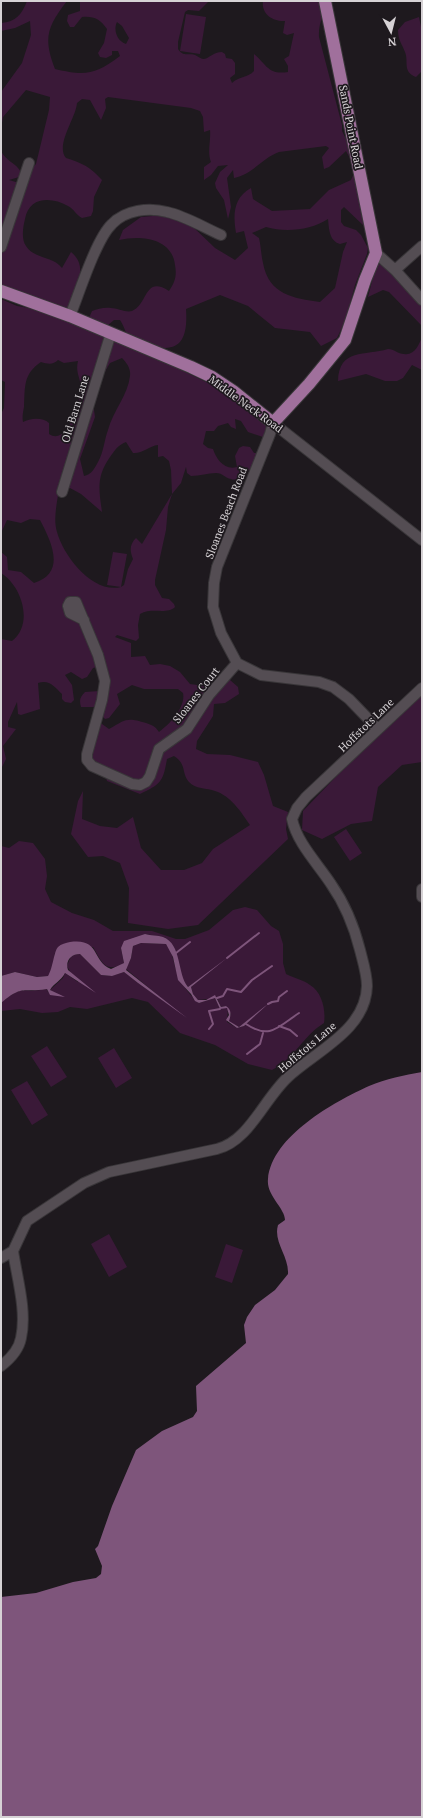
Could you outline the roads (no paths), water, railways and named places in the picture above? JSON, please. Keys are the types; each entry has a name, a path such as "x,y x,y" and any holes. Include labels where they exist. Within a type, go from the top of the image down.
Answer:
{"main road":[{"name":"Sands Point Road","path":"325,1 376,253"},
{"path":"273,423 309,384 345,340 365,280 376,253"},
{"name":"Middle Neck Road","path":"1,291 70,316 178,360 212,377 273,423"}],"street":[{"path":"1,247 29,163"},
{"path":"70,316 96,252 107,230 119,218 138,211 149,210 166,212 220,235"},
{"path":"395,270 422,246"},
{"path":"376,253 395,270 422,300"},
{"name":"Old Barn Lane","path":"62,492 111,333"},
{"name":"Middle Neck Road","path":"273,423 422,540"},
{"name":"Sloanes Beach Road","path":"237,663 216,621 213,607 214,583 223,548 270,434 273,423"},
{"name":"Sloanes Court","path":"84,620 98,655 105,681 102,700 87,754 87,760 92,766 132,784 140,785 146,782 150,776 159,749 187,729 209,695 237,663"},
{"path":"237,663 261,675 318,682 333,687 349,698 378,729"},
{"name":"Hoffstots Lane","path":"13,1251 27,1221 84,1183 109,1172 217,1149 233,1143 242,1135 265,1102 286,1078 338,1037 354,1020 364,1003 367,985 365,967 355,931 343,902 300,840 292,819 297,808 306,797 422,688"},
{"path":"422,889 422,897"},
{"path":"1,1258 13,1251 22,1313 21,1339 15,1351 1,1366"}],"waterway":[{"path":"227,958 259,933"},
{"path":"176,953 190,942"},
{"path":"217,998 223,996 227,989 241,992 252,980 272,966"},
{"path":"268,1004 278,1001 279,997 287,991"},
{"path":"209,1029 213,1024 209,1011 220,1009"},
{"path":"246,1024 261,1031 274,1030 299,1013"},
{"path":"279,1026 290,1030 297,1036"},
{"path":"247,1054 260,1044 263,1033"}]}
